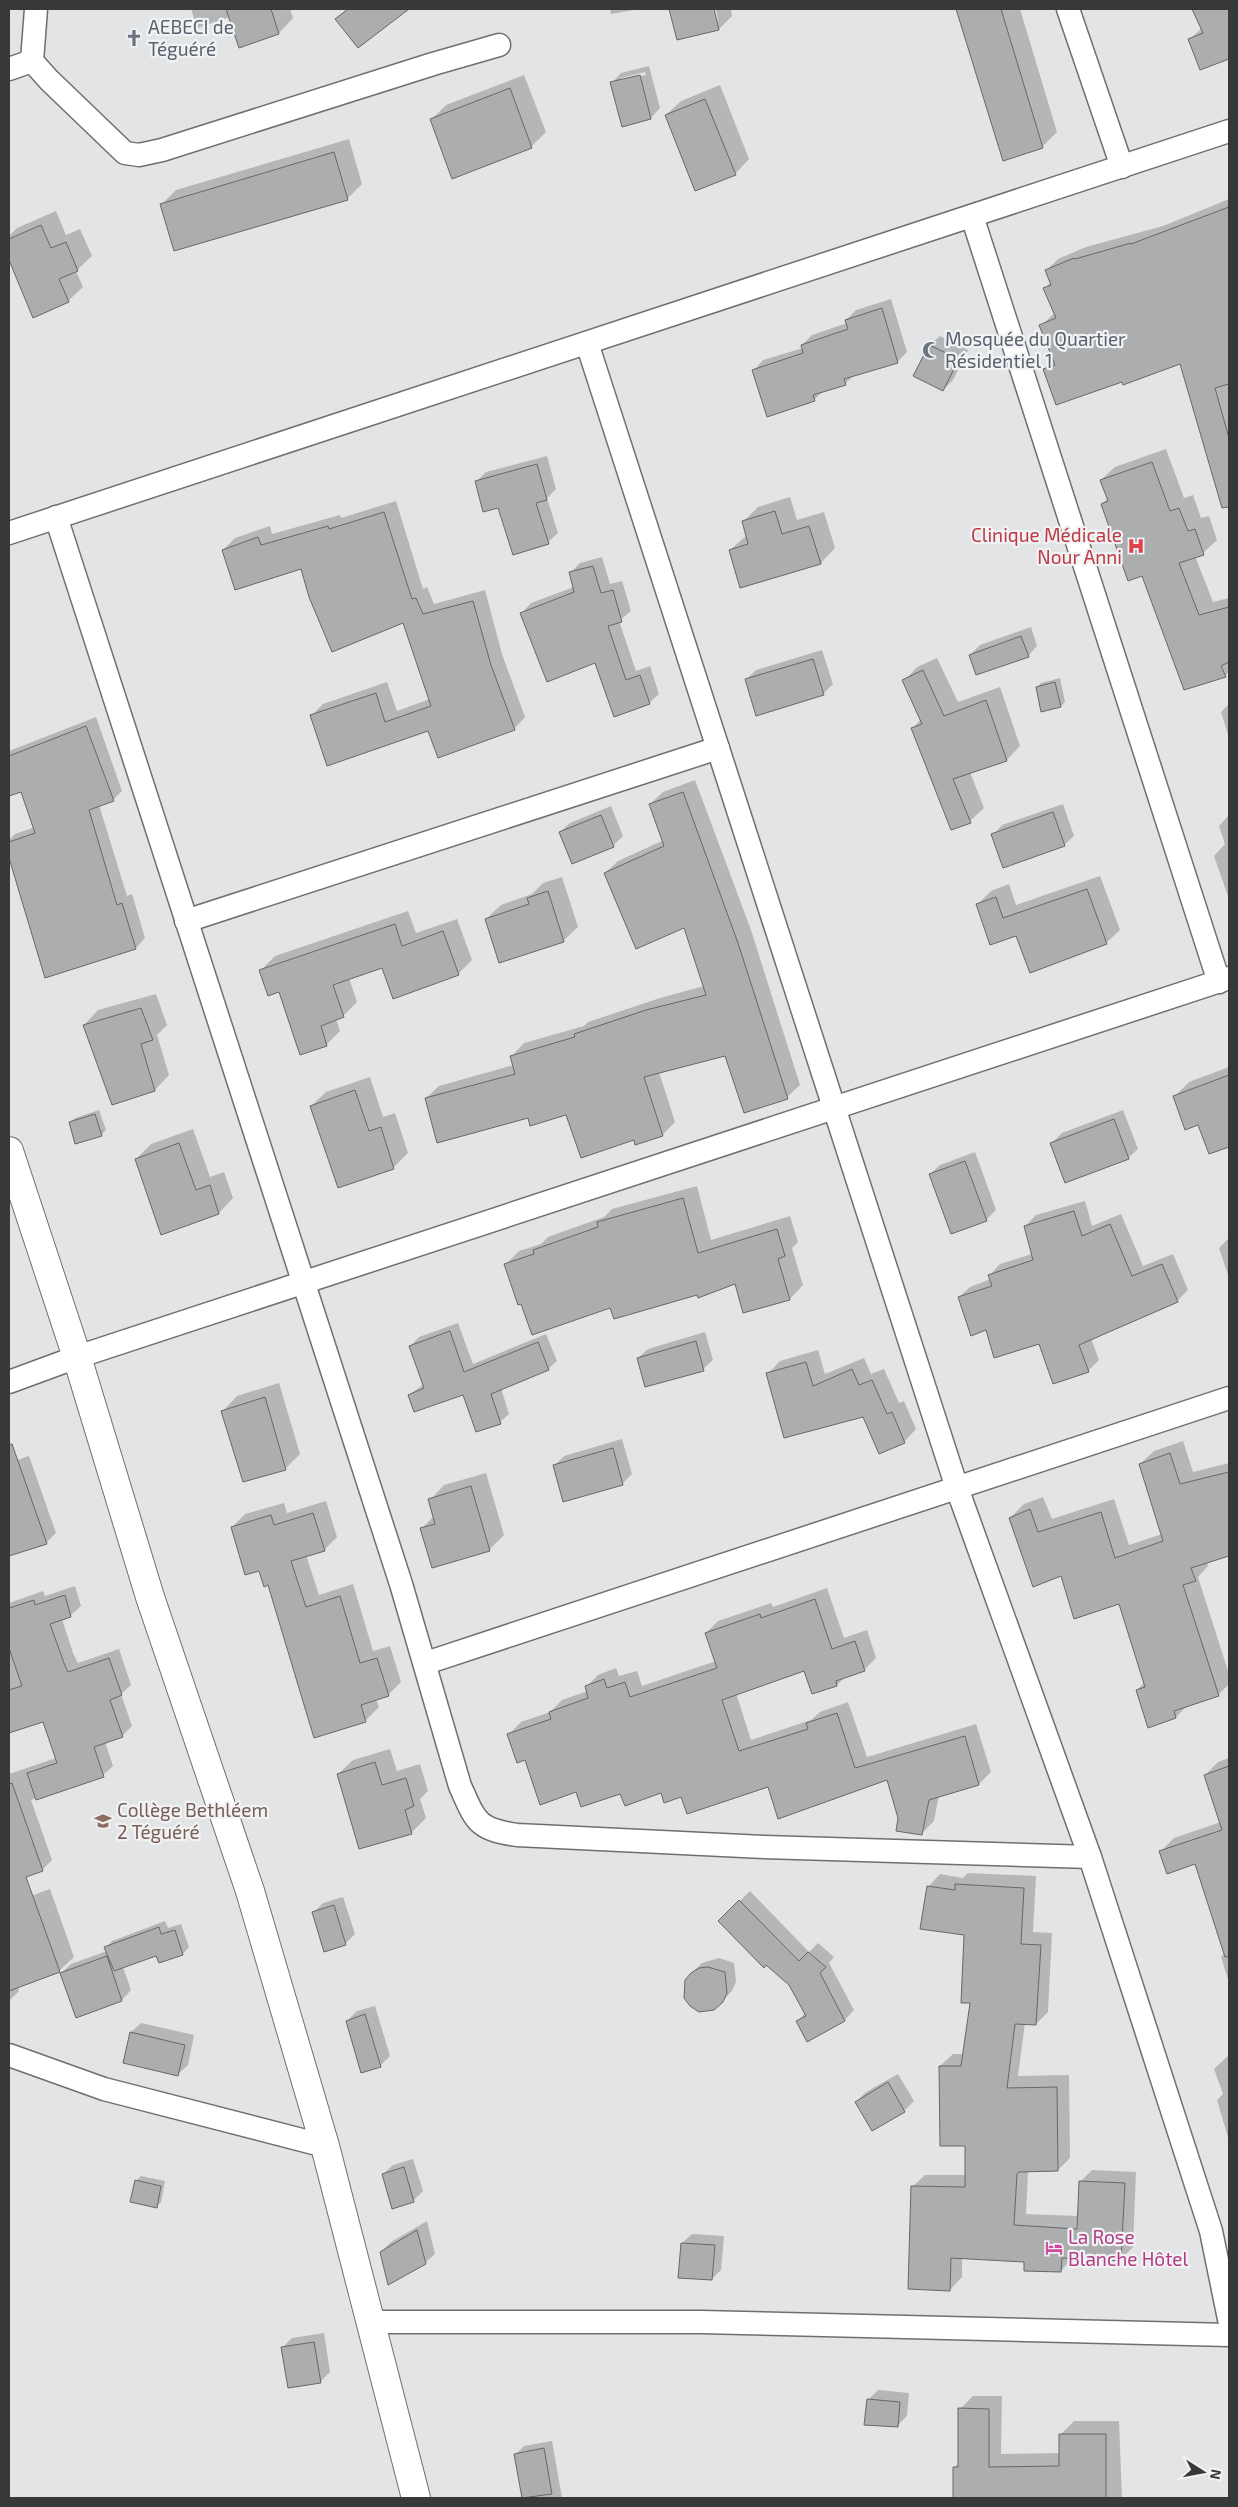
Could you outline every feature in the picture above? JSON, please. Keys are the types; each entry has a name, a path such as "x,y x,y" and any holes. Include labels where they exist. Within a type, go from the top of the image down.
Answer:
{"street":[{"path":"36,9 32,61 48,80 125,153 139,155 162,150 499,45"},
{"path":"1068,9 1122,166"},
{"path":"9,69 32,61"},
{"path":"9,533 1229,131"},
{"path":"9,1382 303,1283 1224,980 972,216"},
{"path":"586,343 957,1488 1090,1857 1220,2228 1229,2319"},
{"path":"56,517 426,1663 460,1786 474,1816 490,1831 516,1834 764,1847 1090,1857"},
{"path":"186,921 718,748"},
{"path":"9,1150 77,1358 150,1597 250,1892 325,2146 416,2498"},
{"path":"426,1663 1229,1398"},
{"path":"9,2055 104,2090 325,2146"},
{"path":"372,2322 701,2322 1229,2335"}],"building":[{"path":"226,9 271,9 279,34 239,48"},
{"path":"348,9 409,9 358,48 335,19"},
{"path":"669,9 714,9 719,30 677,40"},
{"path":"956,9 1001,9 1043,148 1003,161"},
{"path":"1192,9 1229,9 1229,59 1200,70 1188,39 1203,33"},
{"path":"640,75 651,119 622,127 610,82"},
{"path":"510,88 532,148 452,179 430,119"},
{"path":"705,99 736,175 695,191 665,115"},
{"path":"334,152 348,200 174,251 160,204"},
{"path":"1229,207 1229,384 1215,388 1229,438 1229,507 1222,508 1180,364 1123,385 1122,382 1056,405 1043,369 1055,365 1039,325 1056,318 1043,288 1051,285 1045,270 1074,258 1131,244"},
{"path":"41,225 51,248 66,242 78,271 59,279 69,302 33,318 9,260 9,239"},
{"path":"882,308 898,363 844,379 846,385 813,395 815,401 767,417 752,370 803,353 801,345 848,329 845,320"},
{"path":"929,345 959,359 943,391 913,376"},
{"path":"1152,462 1170,511 1179,508 1188,531 1195,529 1204,555 1179,563 1199,615 1229,607 1229,662 1221,666 1226,677 1184,690 1142,576 1128,581 1101,504 1108,501 1100,480"},
{"path":"537,464 547,500 536,503 549,544 513,555 498,508 483,512 475,481"},
{"path":"775,511 782,534 809,526 821,564 740,588 729,550 748,544 742,521"},
{"path":"384,512 412,599 416,598 423,614 473,601 491,665 515,730 438,758 428,731 327,766 310,715 376,693 385,722 431,706 403,623 332,652 309,597 301,569 235,590 222,550 258,537 261,545 328,526 329,529"},
{"path":"593,566 601,593 613,590 622,622 608,626 626,680 640,675 650,704 614,717 595,663 547,682 520,613 574,592 569,572"},
{"path":"1021,636 1029,657 976,675 969,655"},
{"path":"813,659 824,695 756,716 745,679"},
{"path":"923,670 944,716 986,700 1007,761 953,779 971,823 951,830 911,728 922,724 902,680"},
{"path":"1055,682 1061,707 1041,712 1036,687"},
{"path":"86,726 114,801 89,810 117,905 122,903 136,949 45,978 9,858 9,842 35,833 21,792 9,796 9,756"},
{"path":"683,792 738,943 788,1099 744,1113 725,1056 644,1077 663,1136 635,1145 634,1140 581,1158 566,1115 530,1126 528,1118 437,1143 425,1098 515,1074 510,1056 575,1037 574,1034 646,1010 706,995 684,928 636,949 604,873 664,846 649,804"},
{"path":"1053,812 1065,846 1003,868 991,834"},
{"path":"601,815 614,847 572,864 559,832"},
{"path":"1087,889 1107,944 1030,973 1016,936 990,945 976,904 996,897 1003,918"},
{"path":"548,891 564,942 499,963 485,919 529,904 527,898"},
{"path":"395,924 402,946 443,931 459,975 393,999 382,968 333,985 344,1017 321,1026 327,1046 300,1055 279,992 268,996 259,970"},
{"path":"141,1008 153,1040 141,1044 155,1091 112,1105 83,1025"},
{"path":"1229,1075 1229,1147 1209,1154 1198,1125 1185,1130 1173,1096"},
{"path":"355,1090 369,1131 381,1127 394,1169 338,1188 310,1106"},
{"path":"95,1114 102,1136 75,1144 69,1122"},
{"path":"1114,1119 1129,1159 1065,1183 1050,1143"},
{"path":"179,1143 196,1190 210,1185 219,1214 161,1235 135,1159"},
{"path":"965,1161 987,1221 951,1234 929,1174"},
{"path":"683,1198 698,1253 777,1229 785,1256 778,1259 790,1300 743,1313 735,1284 698,1298 697,1295 614,1319 610,1308 532,1335 521,1304 518,1305 504,1264 534,1254 533,1250 598,1227 597,1222"},
{"path":"1074,1211 1082,1236 1110,1224 1132,1276 1162,1264 1178,1302 1079,1345 1089,1372 1053,1384 1039,1344 994,1358 986,1330 971,1336 958,1297 992,1286 988,1275 1033,1260 1024,1226"},
{"path":"450,1331 464,1372 538,1342 549,1370 491,1394 501,1424 476,1432 463,1395 414,1412 408,1395 424,1388 409,1346"},
{"path":"696,1341 704,1371 645,1387 637,1358"},
{"path":"806,1362 813,1386 852,1369 859,1385 872,1380 887,1414 892,1412 905,1443 879,1454 863,1417 784,1438 766,1373"},
{"path":"265,1397 286,1470 243,1482 221,1411"},
{"path":"9,1444 12,1444 47,1544 9,1556"},
{"path":"613,1448 623,1485 563,1502 553,1465"},
{"path":"1170,1453 1180,1484 1229,1472 1229,1556 1191,1568 1196,1581 1183,1585 1219,1696 1174,1711 1176,1718 1148,1728 1136,1690 1145,1687 1119,1604 1074,1619 1061,1576 1033,1587 1009,1518 1030,1509 1038,1532 1101,1512 1115,1558 1163,1541 1139,1464"},
{"path":"471,1486 490,1551 432,1568 420,1528 435,1524 428,1499"},
{"path":"313,1513 325,1551 291,1561 306,1607 340,1596 360,1663 377,1658 389,1696 361,1705 366,1722 314,1738 268,1585 264,1587 259,1571 245,1575 231,1527 271,1515 274,1525"},
{"path":"65,1595 71,1617 50,1624 64,1663 68,1672 109,1658 122,1695 110,1700 123,1737 94,1747 104,1777 36,1800 27,1773 57,1763 43,1722 9,1733 9,1690 22,1686 9,1648 9,1608 34,1600 35,1605"},
{"path":"815,1599 832,1649 855,1641 865,1671 836,1681 837,1686 812,1694 804,1671 722,1700 739,1751 808,1729 806,1723 837,1713 855,1768 965,1736 979,1785 929,1800 922,1835 896,1831 898,1818 887,1780 778,1819 768,1787 687,1814 681,1797 664,1803 661,1793 625,1806 620,1794 581,1807 576,1792 540,1805 525,1760 517,1763 507,1734 551,1719 549,1712 588,1698 585,1686 604,1679 607,1688 625,1682 630,1697 717,1668 705,1633 760,1614 761,1618"},
{"path":"375,1762 382,1785 406,1778 414,1806 405,1810 412,1834 359,1849 337,1774"},
{"path":"1229,1766 1229,1956 1225,1957 1195,1864 1167,1874 1159,1851 1222,1830 1204,1775"},
{"path":"12,1783 43,1871 26,1877 60,1972 9,1991 9,1784"},
{"path":"955,1884 1024,1888 1021,1944 1041,1945 1036,2025 1015,2024 1007,2088 1057,2087 1058,2171 1019,2172 1017,2174 1014,2225 1077,2229 1079,2181 1125,2183 1121,2261 1062,2258 1061,2272 1024,2271 1024,2262 951,2258 950,2291 908,2289 911,2186 965,2187 965,2146 940,2146 939,2066 961,2066 970,2003 961,2003 964,1935 920,1929 927,1886 955,1890"},
{"path":"739,1900 799,1961 808,1952 826,1967 820,1973 845,2021 807,2042 796,2021 806,2016 789,1985 766,1965 764,1968 718,1921"},
{"path":"334,1905 346,1945 324,1952 312,1912"},
{"path":"159,1927 161,1934 175,1930 183,1955 159,1963 156,1956 114,1971 104,1947"},
{"path":"107,1956 122,2001 76,2018 60,1973"},
{"path":"708,1967 725,1972 727,1993 723,2002 714,2010 699,2012 690,2006 684,1998 685,1980 699,1968"},
{"path":"365,2014 381,2067 361,2073 346,2021"},
{"path":"130,2032 185,2045 178,2076 123,2063"},
{"path":"888,2082 905,2112 872,2131 855,2102"},
{"path":"404,2167 414,2202 392,2209 382,2174"},
{"path":"135,2180 161,2186 157,2208 130,2202"},
{"path":"417,2230 426,2264 388,2285 380,2252"},
{"path":"681,2243 715,2245 712,2280 678,2278"},
{"path":"314,2342 321,2383 288,2388 281,2347"},
{"path":"867,2399 900,2402 898,2427 864,2425"},
{"path":"958,2408 989,2409 989,2467 1059,2466 1059,2434 1106,2434 1106,2498 953,2498 953,2467 958,2467"},
{"path":"544,2448 552,2494 522,2498 514,2454"}],"place":[{"name":"AEBECI de Téguéré","path":"134,38"},
{"name":"Mosquée du Quartier Résidentiel 1","path":"931,350"},
{"name":"Clinique Médicale Nour Anni","path":"1136,546"},
{"name":"Collège Bethléem 2 Téguéré","path":"103,1821"},
{"name":"La Rose Blanche Hôtel","path":"1054,2248"}]}
